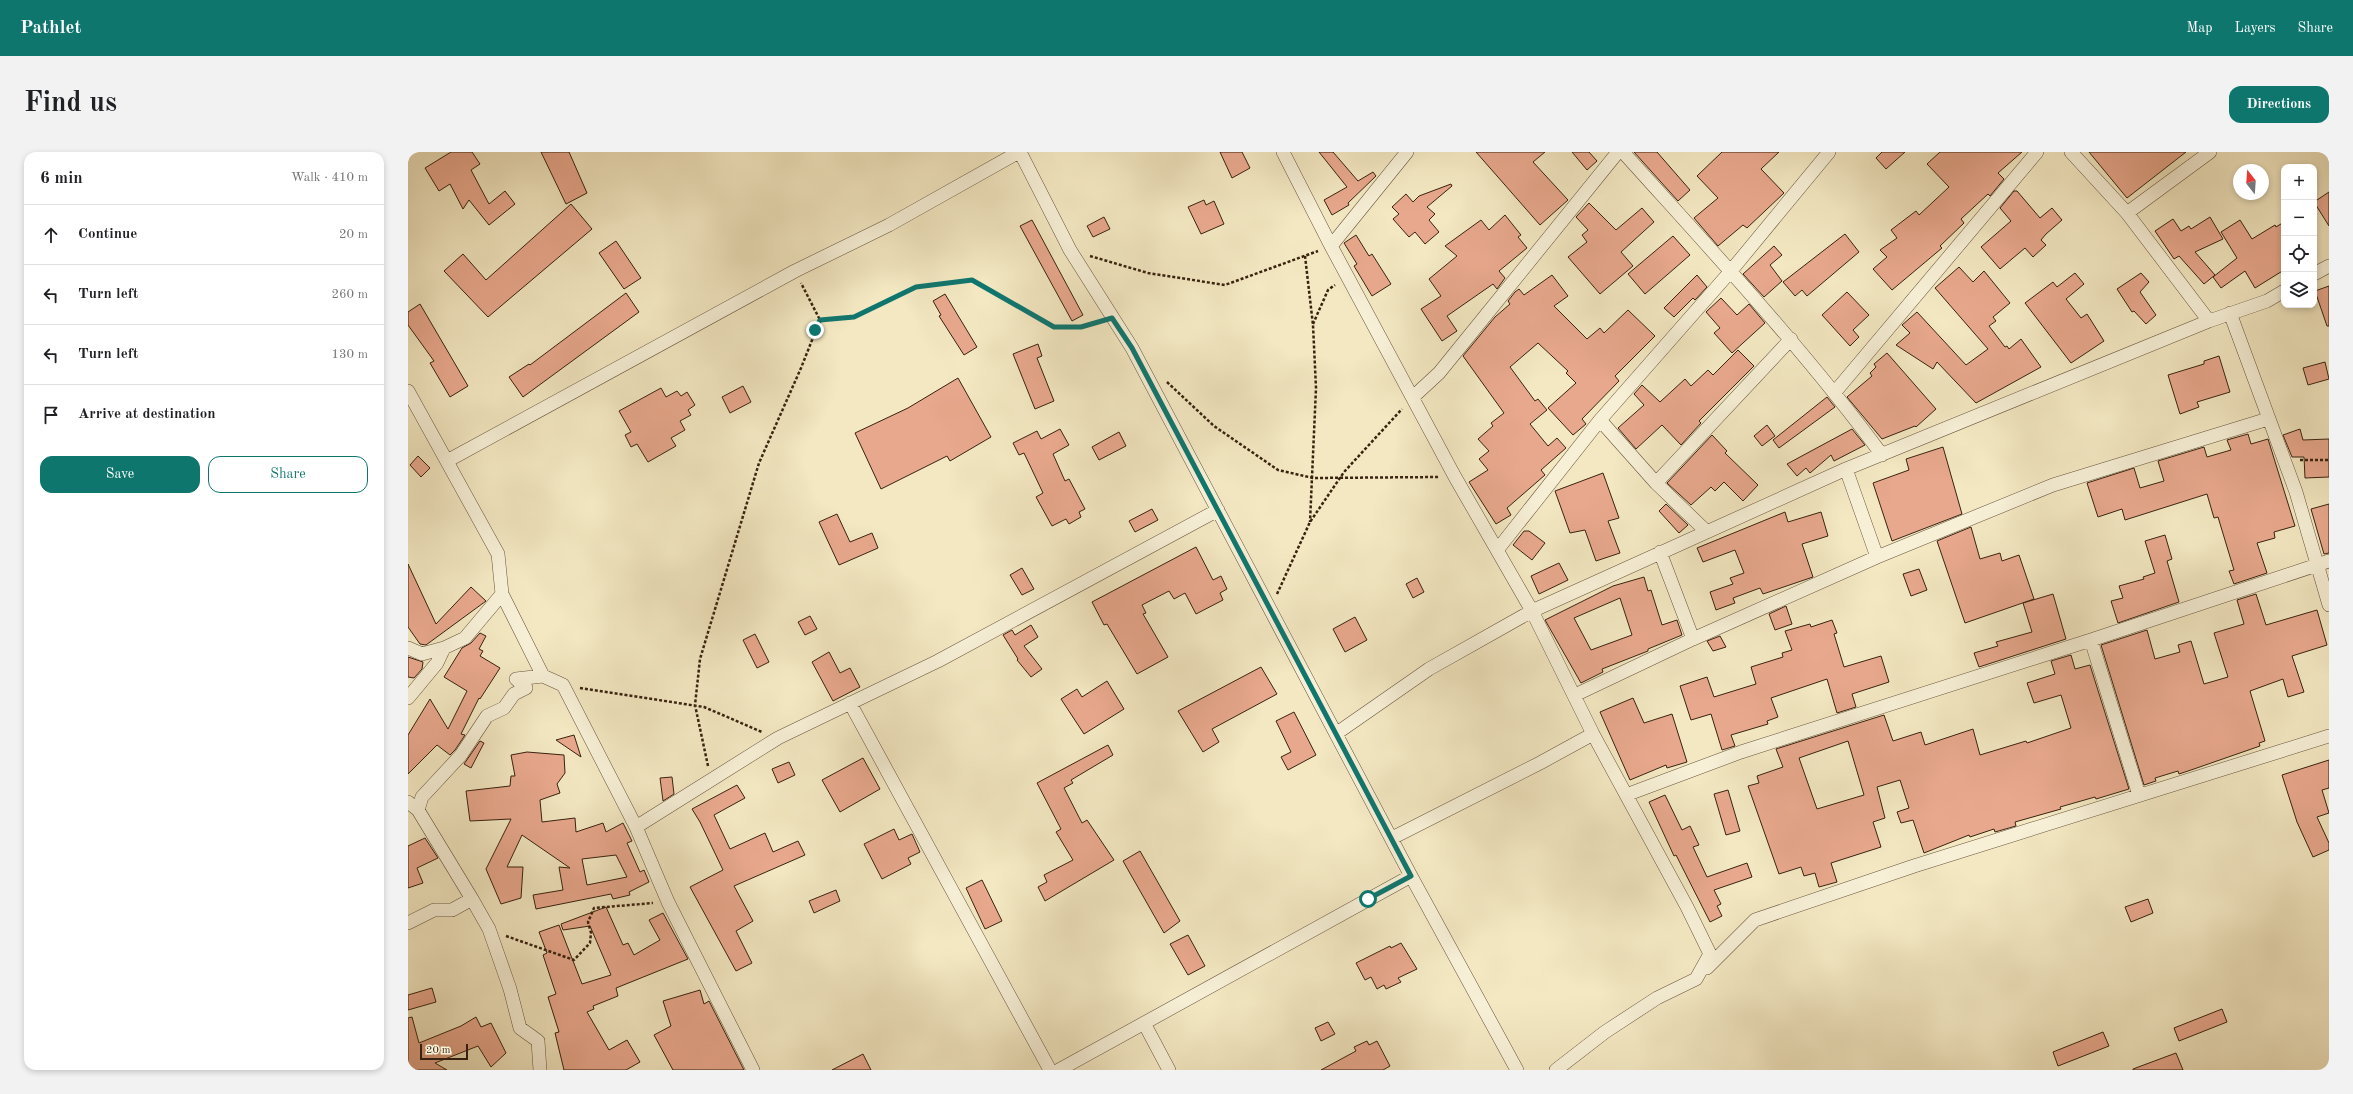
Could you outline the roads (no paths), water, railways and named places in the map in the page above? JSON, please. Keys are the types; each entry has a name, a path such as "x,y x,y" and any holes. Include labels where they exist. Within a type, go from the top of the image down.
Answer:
{"street":[{"path":"447,461 795,271 889,225 1019,152 1070,250 1132,348 1337,733 1411,876 1517,1070"},
{"path":"1283,152 1331,246 1455,477 1498,549 1532,611 1575,695 1593,734 1687,907 1710,954 1696,979"},
{"path":"1331,246 1407,152"},
{"path":"1413,397 1440,373 1618,152"},
{"path":"1623,152 1791,339 1835,392 1882,455"},
{"path":"1498,549 1600,420 1730,272 1829,152"},
{"path":"1835,392 2037,152"},
{"path":"2071,152 2126,213 2209,321"},
{"path":"2126,213 2210,152"},
{"path":"2317,272 2329,266"},
{"path":"1337,733 1429,669 1532,611 1846,469 2209,321 2267,301 2281,293"},
{"path":"2230,313 2268,419 2323,563 2329,605"},
{"path":"1656,483 1791,339"},
{"path":"408,391 498,554 502,594 543,676"},
{"path":"1575,695 1693,639 1877,557 2053,485 2268,419"},
{"path":"1600,420 1656,483 1707,532"},
{"path":"1846,469 1877,557"},
{"path":"636,827 778,738 938,661 1218,510"},
{"path":"1660,552 1693,639"},
{"path":"1626,795 1741,752 2091,640 2323,563"},
{"path":"408,648 422,654 444,648 465,638 502,594"},
{"path":"2091,640 2138,795"},
{"path":"408,698 437,663 444,648"},
{"path":"540,1070 538,1042 520,1028 510,989 489,929 472,899 413,806 460,754 487,716 504,708 514,694 526,688 516,679 543,676 564,685 636,827 668,902 753,1070"},
{"path":"850,703 1050,1070"},
{"path":"1392,838 1540,763 1593,734"},
{"path":"1556,1070 1605,1032 1657,998 1696,979 1755,920 1914,866 2329,736"},
{"path":"1059,1070 1411,876"},
{"path":"408,923 434,910 452,910 472,899"},
{"path":"1144,1023 1170,1070"}]}
